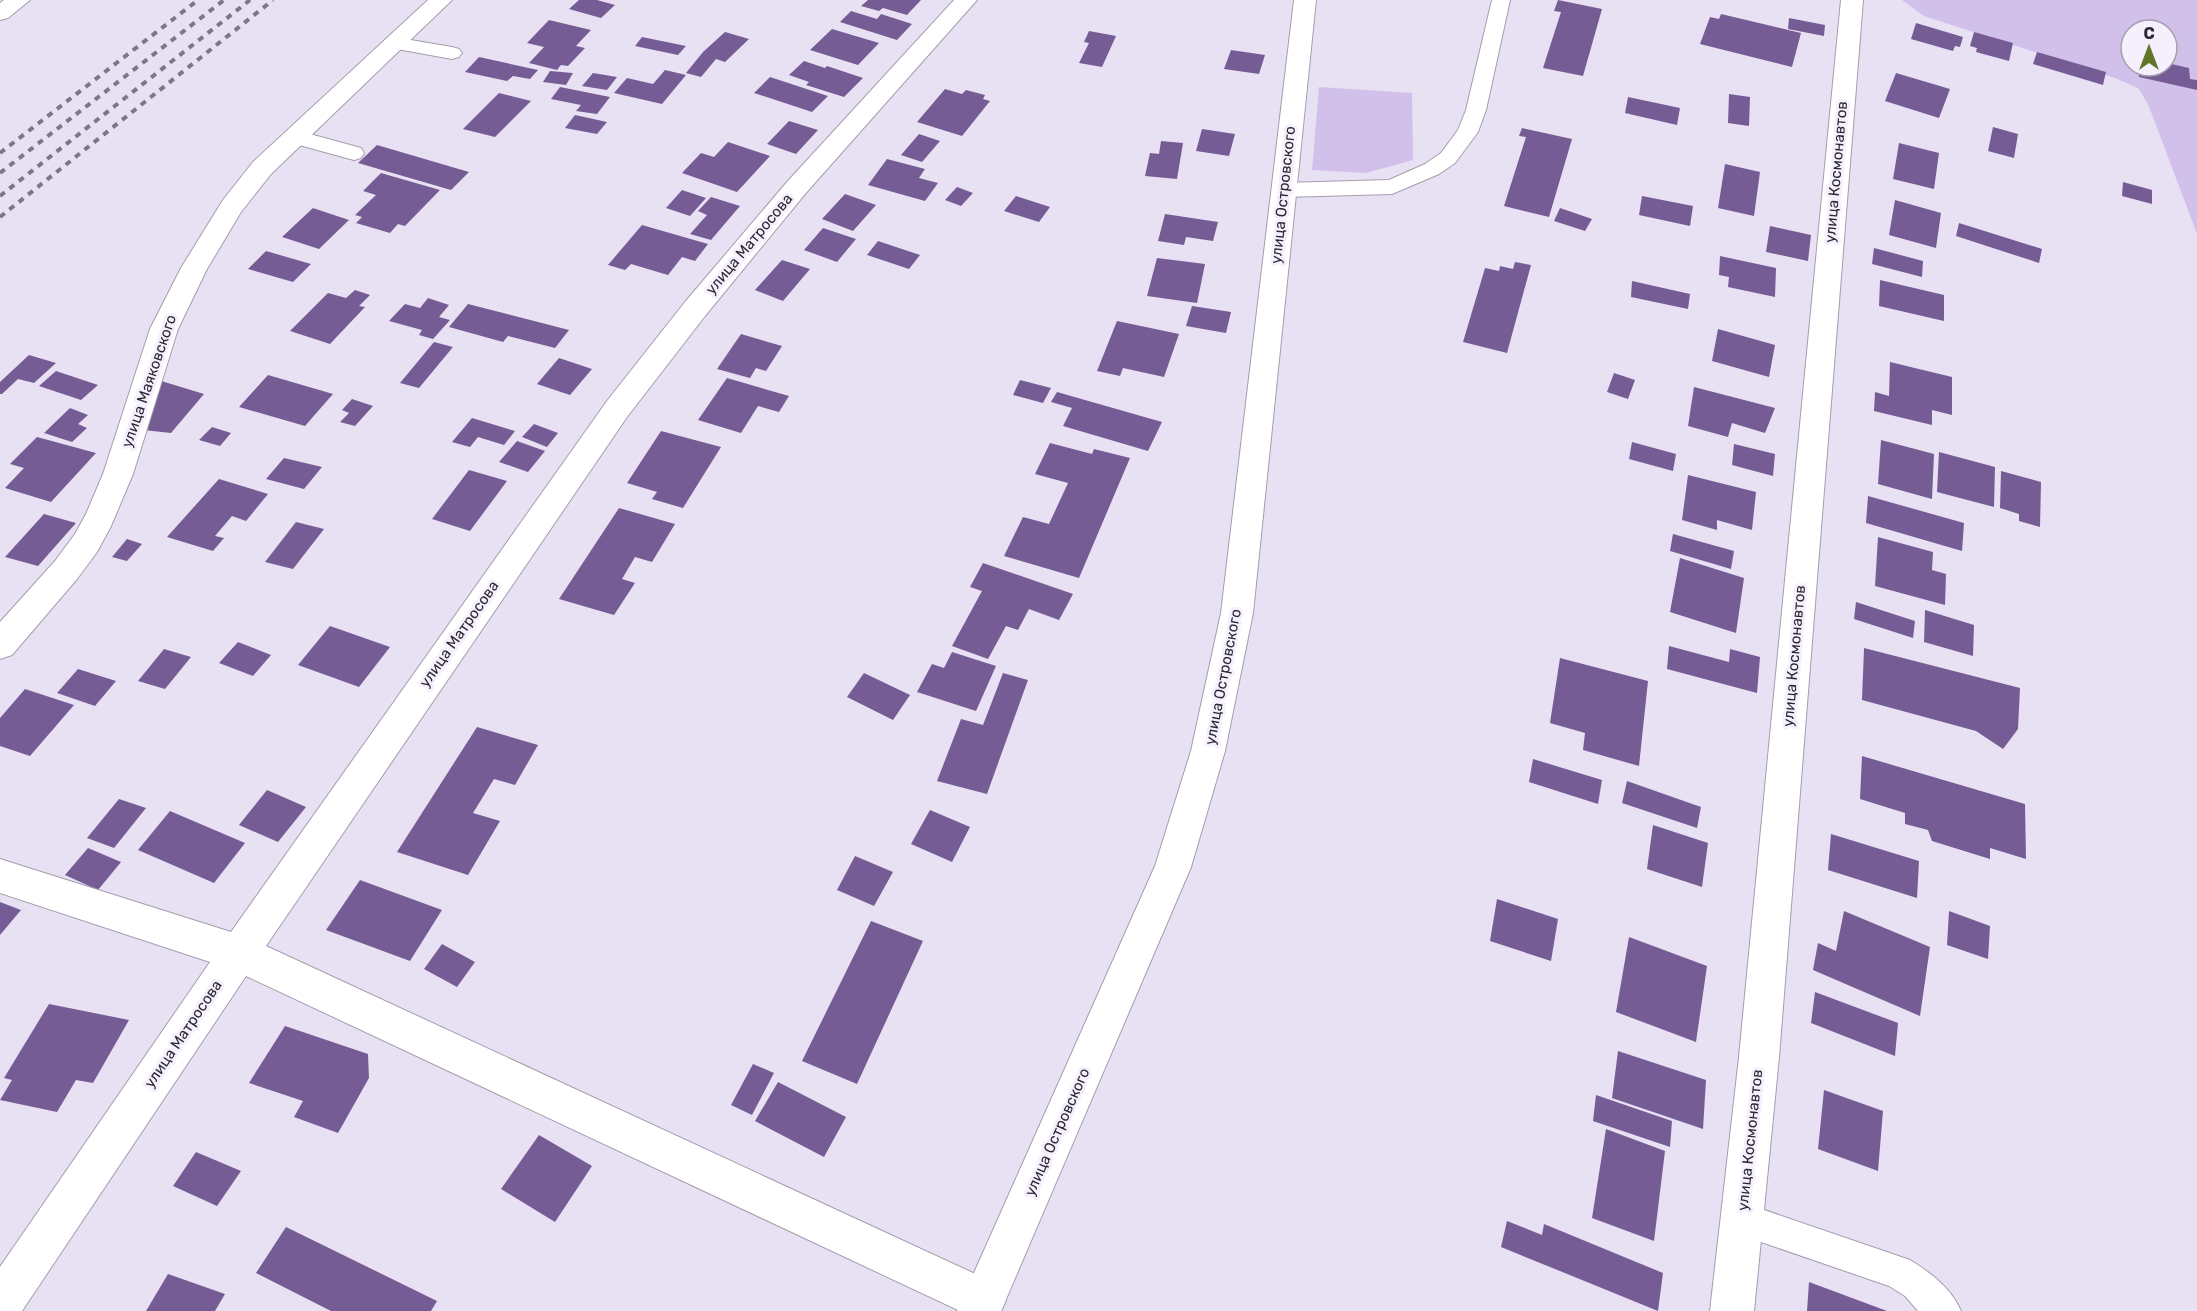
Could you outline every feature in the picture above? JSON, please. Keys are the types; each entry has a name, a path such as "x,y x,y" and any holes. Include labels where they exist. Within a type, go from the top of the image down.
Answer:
{"street":[{"path":"0,13 19,0"},
{"name":"улица Маяковского","path":"0,645 66,570 86,543 118,474 164,329 194,268 232,206 262,168 441,0"},
{"name":"улица Матросова","path":"0,1305 239,953 617,409 695,309 789,196 966,0"},
{"name":"улица Островского","path":"981,1305 1173,867 1208,751 1237,613 1305,0"},
{"name":"улица Космонавтов","path":"1732,1311 1759,1056 1852,0"},
{"path":"0,876 239,953 981,1305"}],"lane":[{"path":"1284,190 1392,187 1432,170 1448,158 1468,132 1476,110 1501,0"},
{"path":"393,43 452,53"},
{"path":"295,137 354,153"},
{"path":"1741,1219 1898,1272 1917,1284 1943,1311"}],"shaded area":[{"path":"1902,0 2197,0 2197,234 2148,104 2138,88 2115,78 1924,16"},
{"path":"1319,87 1412,93 1413,160 1366,173 1312,170"}],"building":[{"path":"579,0 597,0 615,5 601,18 569,9"},
{"path":"868,0 921,0 907,15 883,8 879,11 861,6"},
{"path":"1558,0 1602,9 1583,76 1543,68 1561,12 1554,11"},
{"path":"851,11 877,19 881,14 912,24 897,40 840,22"},
{"path":"1721,14 1801,33 1792,67 1700,44 1710,17 1719,19"},
{"path":"1789,18 1825,25 1824,36 1788,29"},
{"path":"549,20 591,30 576,46 585,48 568,66 561,65 557,70 529,63 544,47 527,43"},
{"path":"1916,23 1963,37 1960,47 1955,46 1953,51 1911,39"},
{"path":"832,29 879,43 858,65 810,50"},
{"path":"1089,31 1116,36 1102,67 1079,63 1089,43 1084,42"},
{"path":"725,32 749,39 725,62 716,59 701,77 686,73 703,52"},
{"path":"1974,32 2013,43 2009,61 1976,52 1977,48 1970,46"},
{"path":"642,37 686,46 678,55 635,46"},
{"path":"1231,50 1265,55 1259,74 1224,69"},
{"path":"2037,52 2106,72 2103,85 2033,64"},
{"path":"479,57 538,70 530,79 513,76 507,81 465,72"},
{"path":"804,61 863,78 844,97 806,85 809,82 789,75"},
{"path":"2179,66 2189,68 2190,79 2197,80 2197,90 2143,78 2179,78"},
{"path":"665,70 686,75 662,104 614,93 627,78 653,84"},
{"path":"550,71 573,73 566,85 543,82"},
{"path":"593,73 617,77 607,90 582,86"},
{"path":"1896,73 1950,89 1939,118 1885,101"},
{"path":"770,77 828,96 812,112 754,93"},
{"path":"560,87 610,97 597,114 576,111 581,105 551,99"},
{"path":"945,89 962,94 966,90 985,95 983,99 990,101 962,136 917,122"},
{"path":"499,93 531,101 495,137 463,129"},
{"path":"1729,94 1750,97 1749,126 1728,123"},
{"path":"1628,97 1680,108 1677,125 1625,113"},
{"path":"575,115 607,122 597,134 565,128"},
{"path":"789,121 818,130 796,154 767,144"},
{"path":"1993,127 2018,134 2014,158 1988,151"},
{"path":"1522,128 1572,139 1549,217 1504,206 1526,137 1519,136"},
{"path":"1202,129 1235,134 1229,156 1196,151"},
{"path":"919,134 940,141 922,162 901,155"},
{"path":"1161,141 1183,143 1177,179 1145,176 1150,153 1159,154"},
{"path":"728,142 770,156 737,192 682,173 701,153 714,157"},
{"path":"1899,143 1939,153 1934,189 1893,179"},
{"path":"377,145 469,172 451,190 358,163"},
{"path":"887,159 925,169 919,178 938,183 925,201 868,185"},
{"path":"1725,164 1760,172 1754,216 1718,208"},
{"path":"381,173 440,190 405,226 398,224 390,233 356,223 362,217 355,215 376,195 363,191"},
{"path":"2123,182 2152,190 2152,204 2122,196"},
{"path":"957,187 973,193 961,206 945,200"},
{"path":"682,190 706,198 690,216 666,208"},
{"path":"845,194 876,205 853,231 822,219"},
{"path":"1016,196 1050,207 1039,222 1004,211"},
{"path":"1642,196 1693,206 1690,226 1639,215"},
{"path":"711,197 740,206 711,240 690,234 707,215 698,211"},
{"path":"1895,200 1941,213 1936,248 1889,235"},
{"path":"313,208 349,220 319,249 282,237"},
{"path":"1560,208 1592,219 1585,231 1554,221"},
{"path":"1165,214 1218,222 1213,241 1186,237 1184,245 1158,241"},
{"path":"1959,223 2042,249 2039,263 1956,236"},
{"path":"642,225 708,244 695,261 682,257 668,275 631,264 625,270 608,265"},
{"path":"1770,226 1811,235 1808,261 1766,252"},
{"path":"823,228 856,239 837,262 804,250"},
{"path":"878,241 920,255 909,269 867,255"},
{"path":"1874,248 1923,261 1922,277 1872,264"},
{"path":"266,251 311,264 293,282 248,269"},
{"path":"1720,256 1776,268 1775,297 1728,287 1729,277 1719,275"},
{"path":"1157,258 1205,264 1197,303 1147,296"},
{"path":"782,260 810,269 783,301 755,290"},
{"path":"1515,262 1531,265 1507,353 1463,342 1485,268 1499,271 1500,266 1513,269"},
{"path":"1880,280 1944,295 1944,321 1879,306"},
{"path":"1632,281 1690,294 1688,309 1631,297"},
{"path":"355,290 370,295 359,306 365,307 330,344 290,331 328,293 346,298"},
{"path":"428,298 449,305 439,317 450,320 433,339 419,335 422,330 389,321 405,304 420,308"},
{"path":"468,304 569,330 555,348 508,336 503,342 449,327"},
{"path":"1192,306 1231,312 1226,333 1186,326"},
{"path":"1117,321 1179,334 1164,377 1123,368 1120,376 1097,371"},
{"path":"1718,329 1775,345 1769,377 1712,361"},
{"path":"741,334 782,346 766,371 756,368 750,378 717,369"},
{"path":"434,342 453,347 419,388 400,383"},
{"path":"29,355 56,363 34,383 18,379 0,394 0,382"},
{"path":"559,358 592,369 570,395 537,384"},
{"path":"1890,362 1952,377 1952,415 1932,410 1932,425 1874,411 1875,392 1889,396"},
{"path":"56,371 98,385 81,400 39,386"},
{"path":"1614,373 1635,380 1628,399 1607,392"},
{"path":"268,375 333,394 305,426 239,407"},
{"path":"727,378 789,396 779,412 758,406 741,433 698,420"},
{"path":"158,380 204,394 171,433 143,430"},
{"path":"1020,380 1051,388 1043,403 1013,395"},
{"path":"1694,387 1775,408 1765,433 1732,423 1728,437 1688,426"},
{"path":"1057,392 1162,422 1148,451 1063,426 1072,408 1051,402"},
{"path":"352,399 373,406 355,426 340,422 349,413 342,410"},
{"path":"70,408 88,415 78,424 87,428 72,442 44,433"},
{"path":"472,418 515,431 504,445 478,437 470,447 452,442"},
{"path":"534,424 558,433 547,447 522,437"},
{"path":"212,427 231,433 220,446 199,440"},
{"path":"661,431 721,447 683,508 652,499 657,492 627,483"},
{"path":"37,437 96,453 51,502 5,488 24,468 10,464"},
{"path":"1881,440 1934,454 1932,499 1878,484"},
{"path":"517,441 545,451 528,472 499,462"},
{"path":"1632,442 1676,454 1673,471 1629,459"},
{"path":"1050,443 1092,454 1094,449 1130,458 1079,578 1004,556 1023,517 1049,524 1068,483 1035,474"},
{"path":"1734,444 1775,454 1773,476 1732,465"},
{"path":"1939,452 1995,467 1994,507 1937,492"},
{"path":"284,458 322,467 304,489 266,479"},
{"path":"469,470 507,481 470,531 432,519"},
{"path":"2001,471 2041,482 2040,527 2019,521 2019,514 2000,508"},
{"path":"1688,475 1756,492 1752,530 1717,520 1717,530 1682,520"},
{"path":"219,479 268,494 246,521 232,516 215,536 224,538 213,551 167,537"},
{"path":"1868,496 1964,523 1962,551 1866,523"},
{"path":"619,508 675,524 652,562 635,557 622,579 635,583 614,615 559,599"},
{"path":"44,514 76,523 38,566 5,557"},
{"path":"296,522 324,529 293,569 265,562"},
{"path":"1673,534 1734,551 1731,569 1670,551"},
{"path":"1878,537 1933,552 1932,570 1946,574 1945,605 1875,586"},
{"path":"127,539 142,544 127,561 112,557"},
{"path":"1680,558 1744,578 1736,633 1670,612"},
{"path":"983,563 1073,594 1059,620 1029,609 1018,630 1006,626 988,659 952,646 982,591 970,587"},
{"path":"1856,602 1915,621 1913,638 1854,619"},
{"path":"1925,610 1974,625 1973,656 1924,642"},
{"path":"330,626 390,647 359,687 298,665"},
{"path":"238,642 271,655 253,676 219,663"},
{"path":"1669,646 1729,662 1730,649 1760,657 1757,693 1667,669"},
{"path":"1864,648 2020,688 2018,729 2003,749 1976,731 1862,700"},
{"path":"164,649 191,657 165,689 138,681"},
{"path":"952,652 996,666 976,711 917,692 932,664 944,668"},
{"path":"1560,658 1648,681 1639,766 1583,750 1585,733 1550,723"},
{"path":"78,669 116,681 95,706 57,693"},
{"path":"864,673 910,695 893,720 847,697"},
{"path":"1003,673 1028,680 987,794 937,781 961,719 983,725"},
{"path":"25,689 74,705 30,756 0,746 0,718"},
{"path":"477,727 538,745 515,785 494,779 473,813 500,821 468,875 397,852"},
{"path":"1862,756 2025,804 2026,859 1990,848 1990,859 1932,841 1928,830 1905,824 1905,813 1860,799"},
{"path":"1533,759 1602,780 1598,804 1529,782"},
{"path":"1627,781 1701,807 1697,828 1622,803"},
{"path":"267,790 306,807 278,842 239,825"},
{"path":"119,799 146,808 114,848 87,838"},
{"path":"930,810 970,827 952,862 911,844"},
{"path":"170,811 245,843 214,883 138,850"},
{"path":"1653,825 1708,843 1702,887 1647,869"},
{"path":"1831,834 1919,861 1917,898 1828,870"},
{"path":"88,848 121,862 98,890 65,875"},
{"path":"855,856 893,872 874,906 837,890"},
{"path":"360,880 442,910 410,961 326,930"},
{"path":"1497,899 1558,919 1551,961 1490,941"},
{"path":"0,902 21,910 0,935"},
{"path":"1844,911 1930,947 1920,1016 1813,970 1818,943 1836,951"},
{"path":"1949,911 1990,926 1988,959 1947,945"},
{"path":"871,921 923,941 857,1084 802,1061"},
{"path":"1629,937 1707,966 1696,1042 1616,1012"},
{"path":"442,944 475,962 457,987 424,969"},
{"path":"1815,992 1898,1023 1895,1056 1811,1023"},
{"path":"49,1004 129,1020 93,1083 76,1080 57,1112 0,1100 12,1080 4,1078"},
{"path":"285,1026 368,1054 369,1078 338,1133 294,1117 303,1101 249,1083"},
{"path":"1618,1051 1706,1080 1703,1129 1612,1098"},
{"path":"753,1064 774,1073 752,1115 731,1105"},
{"path":"778,1082 846,1117 824,1157 755,1121"},
{"path":"1824,1090 1883,1111 1878,1171 1818,1149"},
{"path":"1596,1095 1672,1121 1670,1147 1593,1121"},
{"path":"1606,1129 1665,1151 1654,1241 1592,1218"},
{"path":"539,1135 592,1166 555,1222 501,1189"},
{"path":"196,1152 241,1171 217,1206 173,1186"},
{"path":"1507,1221 1542,1235 1544,1224 1663,1273 1658,1311 1501,1247"},
{"path":"286,1227 437,1301 431,1311 331,1311 256,1273"},
{"path":"168,1274 225,1294 215,1311 146,1311"},
{"path":"1809,1282 1887,1311 1807,1311"}],"railway":[{"path":"0,153 198,0"},
{"path":"0,173 224,0"},
{"path":"0,196 250,0"},
{"path":"0,217 273,0"}]}
